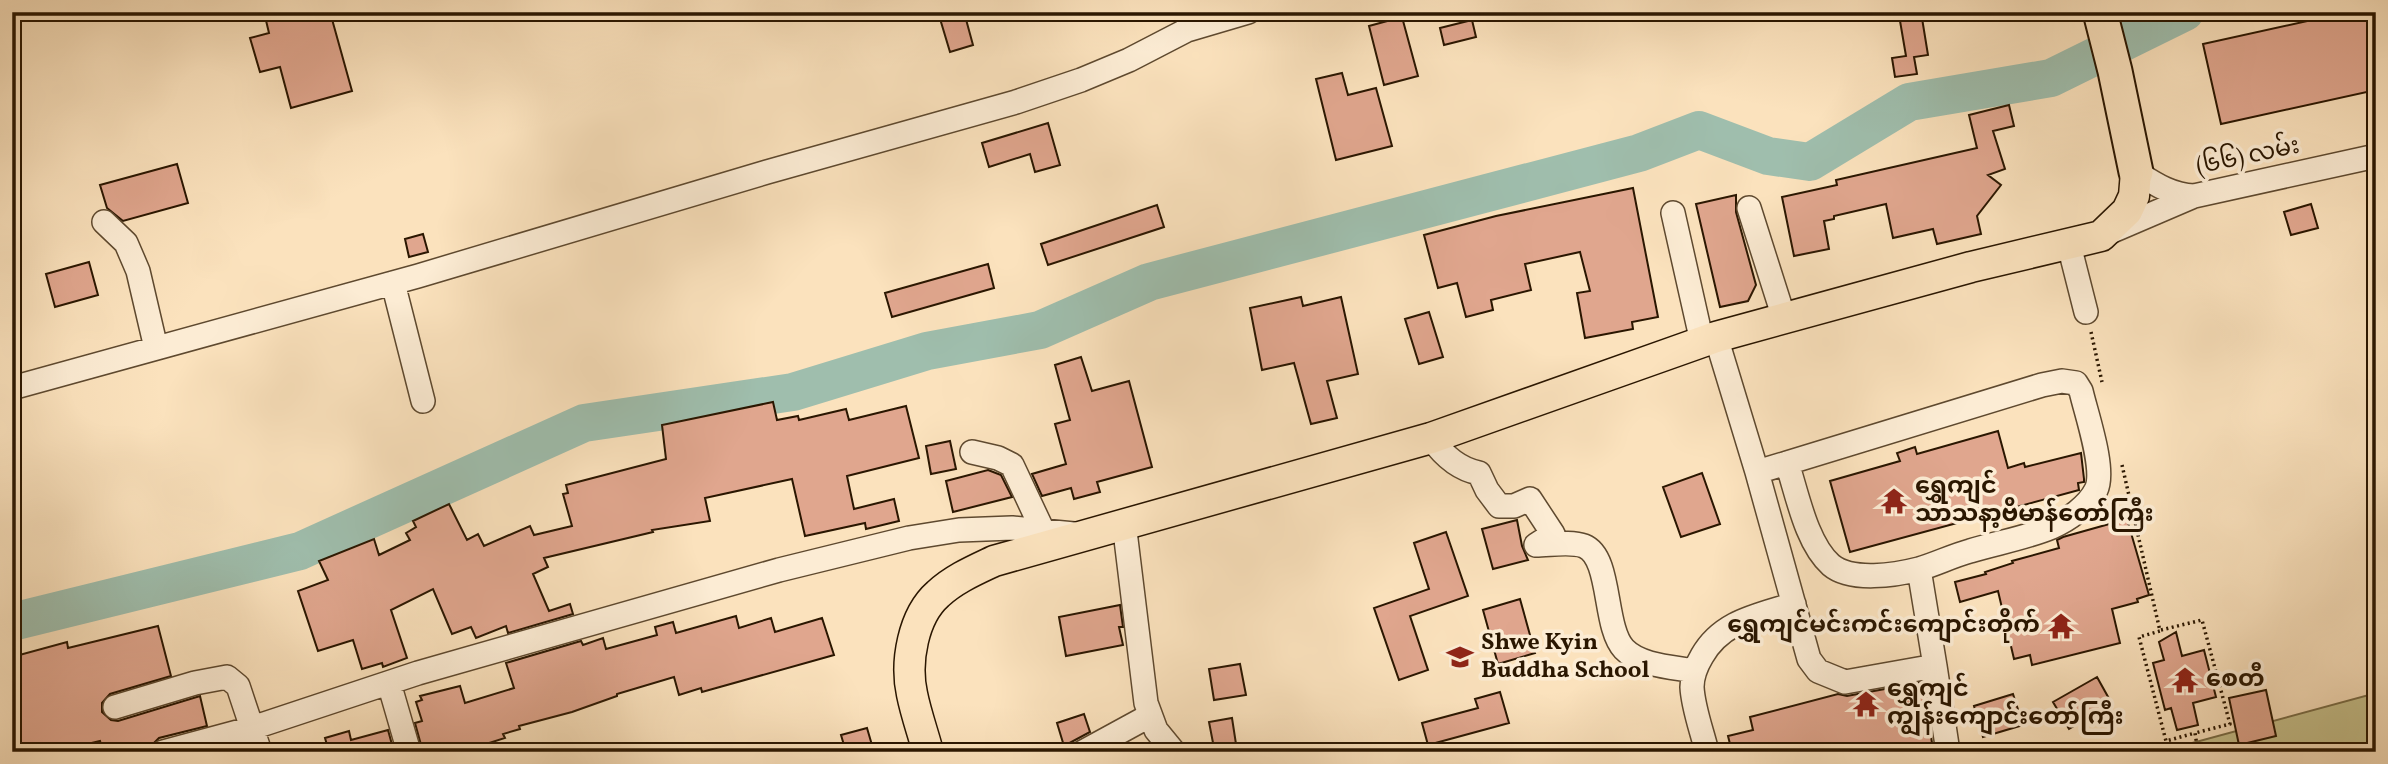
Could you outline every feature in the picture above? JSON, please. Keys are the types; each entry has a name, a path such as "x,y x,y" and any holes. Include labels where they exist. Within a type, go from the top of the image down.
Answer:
{"highway":[{"path":"2100,12 2136,172"}],"main road":[{"path":"928,752 911,692 910,668 922,611 939,593 984,566 1081,535 1431,438 1709,340 1970,267 2101,236 2127,211 2134,196 2136,172"}],"street":[{"path":"12,388 393,283 767,172 1016,102 1082,80 1129,60 1187,30 1248,12"},
{"name":"(၆၆) လမ်း","path":"2136,172 2166,191 2194,196 2376,156"},
{"path":"2101,236 2194,196"},
{"path":"1749,208 1784,318"},
{"path":"1673,213 1709,340 1757,472 1809,659 1818,671 1845,682 1935,666"},
{"path":"104,222 126,243 138,271 156,348"},
{"path":"2070,245 2086,312"},
{"path":"393,283 423,401"},
{"path":"1757,472 2042,385 2062,381 2076,383 2081,391 2100,474 2096,489 2086,503 2074,514 2051,527 1919,569 1886,575 1857,575 1832,566 1813,542 1787,463"},
{"path":"1431,438 1439,449 1464,470 1479,473 1486,490 1499,506 1514,506 1530,499 1553,534 1536,545 1581,545 1591,549 1597,559 1603,581 1613,630 1623,648 1638,659 1695,671"},
{"path":"972,452 998,457 1012,465 1043,531"},
{"path":"1124,523 1149,716 1156,730 1174,752"},
{"path":"163,752 389,683 779,570 909,538 960,530 1012,528 1081,535"},
{"path":"1919,569 1948,752"},
{"path":"1707,752 1692,687 1695,671 1709,644 1716,635 1733,624 1794,604"},
{"path":"115,707 195,682 227,677 238,686 260,752"},
{"path":"389,683 409,752"},
{"path":"1083,752 1149,716"}],"path":[{"path":"2086,312 2105,392"},
{"path":"2120,458 2160,631"},
{"path":"2203,620 2230,724 2195,733 2166,741 2139,637 2203,620"},
{"path":"2195,733 2198,752"}],"shaded area":[{"path":"2376,693 2376,752 2159,752"}],"building":[{"path":"264,12 330,12 352,91 291,108 280,67 260,72 250,38 269,33"},
{"path":"938,12 964,12 973,45 950,52"},
{"path":"1921,12 1928,55 1914,57 1917,74 1895,77 1892,58 1906,56 1899,15"},
{"path":"2348,12 2376,12 2376,90 2221,124 2203,44"},
{"path":"1402,17 1418,76 1384,85 1369,26"},
{"path":"1472,20 1476,37 1444,45 1440,28"},
{"path":"1342,73 1348,95 1376,88 1392,146 1336,160 1316,79"},
{"path":"2009,105 2014,126 1993,131 2005,169 1988,175 2001,185 1977,216 1981,234 1937,244 1933,229 1893,238 1886,204 1834,216 1834,219 1824,221 1829,249 1794,256 1782,197 1837,185 1836,180 1977,148 1969,115"},
{"path":"1048,123 1060,165 1035,172 1030,154 989,167 982,143"},
{"path":"177,164 188,203 123,221 107,208 100,185"},
{"path":"1633,188 1658,317 1632,322 1633,329 1585,338 1577,293 1590,291 1580,252 1525,264 1531,290 1491,300 1493,310 1466,317 1457,283 1438,288 1424,235 1496,216"},
{"path":"1736,195 1736,212 1756,285 1748,301 1720,307 1696,204"},
{"path":"2311,204 2318,228 2291,235 2284,212"},
{"path":"1157,205 1164,227 1048,265 1041,244"},
{"path":"423,234 428,252 409,257 405,239"},
{"path":"89,262 98,295 55,307 46,274"},
{"path":"988,264 994,288 892,317 885,293"},
{"path":"1301,297 1303,306 1341,297 1358,374 1327,381 1337,418 1311,424 1294,363 1262,370 1250,308"},
{"path":"1429,312 1443,357 1419,364 1405,319"},
{"path":"1081,357 1092,391 1129,381 1152,467 1097,482 1100,492 1074,499 1071,488 1042,496 1032,474 1066,464 1055,424 1070,420 1055,365"},
{"path":"773,402 777,420 798,416 799,420 846,409 849,420 906,406 919,458 847,476 854,509 894,499 899,521 866,529 865,523 805,536 792,479 705,498 710,521 652,530 653,532 544,558 548,567 533,574 549,611 570,604 573,614 508,633 506,626 476,638 471,627 452,634 433,589 391,610 407,658 383,667 382,663 362,669 353,640 318,651 298,591 328,580 319,561 374,539 379,555 410,540 406,533 416,527 413,521 449,504 467,540 478,534 484,546 530,526 534,535 572,526 563,494 568,493 566,485 666,459 662,425"},
{"path":"1998,431 2008,468 2024,463 2025,467 2081,453 2084,482 2078,483 2079,490 1850,552 1830,481 1900,461 1897,453 1915,447 1917,454"},
{"path":"950,441 956,469 931,474 926,446"},
{"path":"988,470 1001,475 1012,497 953,512 946,481"},
{"path":"1702,473 1720,524 1681,537 1663,487"},
{"path":"2127,519 2149,595 2137,599 2138,602 2112,609 2120,643 2032,665 2030,655 2014,659 1998,591 1960,602 1955,582 1986,574 1985,572 2013,563 2012,561 2059,548 2057,540 2063,537"},
{"path":"1517,520 1528,560 1493,569 1482,529"},
{"path":"1446,532 1468,596 1410,616 1428,670 1399,680 1374,608 1429,589 1414,543"},
{"path":"1520,599 1535,653 1498,664 1483,610"},
{"path":"1120,605 1123,627 1119,627 1123,645 1066,656 1059,617"},
{"path":"736,616 739,628 771,618 775,632 822,618 834,655 702,692 701,688 679,695 674,677 617,694 572,712 519,726 520,729 503,734 505,738 486,744 455,752 423,752 415,723 422,721 416,702 422,700 420,696 460,686 465,703 514,688 506,663 581,641 583,645 603,638 606,649 657,635 655,627 673,622 676,633"},
{"path":"158,626 171,676 110,694 102,703 102,712 111,720 118,721 200,696 207,726 159,738 150,747 131,752 103,752 100,741 54,752 17,752 12,732 12,713 19,712 12,687 12,657 67,642 68,648"},
{"name":"စေတီ","path":"2176,632 2182,656 2204,650 2216,697 2193,703 2198,725 2177,730 2171,708 2165,710 2153,663 2164,660 2159,642"},
{"path":"1240,664 1246,695 1214,700 1209,669"},
{"path":"2097,677 2112,704 2069,729 2053,702"},
{"name":"ရွှေကျင် ကျွန်းကျောင်းတော်ကြီး","path":"1923,682 1932,743 1899,752 1732,752 1728,736 1753,730 1750,717 1838,694 1847,696"},
{"path":"2266,690 2276,736 2239,745 2229,698"},
{"path":"1500,692 1509,723 1428,745 1422,723 1478,708 1475,699"},
{"path":"2013,694 2023,725 1983,737 1974,706"},
{"path":"1084,714 1090,732 1064,746 1057,723"},
{"path":"1232,718 1236,744 1214,748 1209,722"},
{"path":"867,728 874,752 846,752 841,735"},
{"path":"388,730 394,752 329,752 325,738 349,731 351,740"}],"waterway":[{"path":"12,622 300,551 584,423 793,392 927,351 1040,330 1149,282 1639,153 1699,130 1768,156 1810,162 1909,102 2051,78 2185,12"}],"place":[{"name":"ရွှေကျင် သာသနာ့ဗိမာန်တော်ကြီး","path":"1894,501"},
{"name":"ရွှေကျင်မင်းကင်းကျောင်းတိုက်","path":"2061,626"},
{"name":"Shwe Kyin Buddha School","path":"1460,657"},
{"name":"စေတီ","path":"2185,680"},
{"name":"ရွှေကျင် ကျွန်းကျောင်းတော်ကြီး","path":"1866,704"}]}
